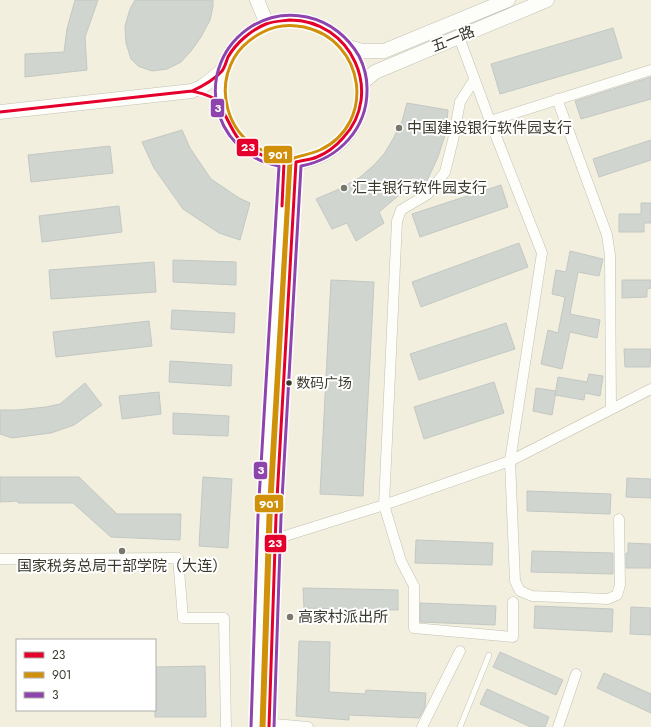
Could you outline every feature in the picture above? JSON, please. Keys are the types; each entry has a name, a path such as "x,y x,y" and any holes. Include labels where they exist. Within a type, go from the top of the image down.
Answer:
{"main road":[{"path":"257,0 267,24"},
{"name":"五一路","path":"348,47 363,51 384,51 508,0"},
{"name":"五一路","path":"362,83 375,72 547,0"},
{"path":"289,20 311,23 331,32 348,47 357,64 362,83 361,108 351,130 334,148 312,159 290,162 266,158 248,148 234,133 224,115 220,94 223,70 227,59 238,44 251,32 267,24 289,20"},
{"path":"0,112 192,91 203,86 223,70"},
{"path":"192,91 209,96 216,100 223,110"},
{"path":"262,725 275,539 290,162"},
{"path":"262,725 262,544 290,162"}],"street":[{"path":"459,37 474,80 542,253 510,461 515,581 520,591 532,596 600,599 608,599 617,595 620,585 619,519"},
{"path":"490,121 651,70"},
{"path":"474,80 460,102 445,172 428,194 401,210 397,221 384,505 401,561 414,586 414,628 513,637 513,602"},
{"path":"557,99 607,235 610,255 611,409"},
{"path":"262,544 384,505 510,461 651,389"},
{"path":"0,559 178,558 183,618 224,618 226,727"},
{"path":"422,727 460,651"},
{"path":"558,727 576,674"},
{"path":"262,725 308,727"}],"lane":[{"path":"460,727 490,655"}],"building":[{"path":"75,0 98,0 85,37 87,70 25,77 25,54 64,52 67,29"},
{"path":"135,0 213,0 213,6 210,20 201,37 181,62 167,69 152,71 138,66 131,59 126,43 125,26 130,9"},
{"path":"613,28 622,58 500,94 491,64"},
{"path":"651,77 651,99 581,119 575,101"},
{"path":"407,103 448,110 446,132 438,157 425,185 413,177 398,196 379,212 384,223 356,241 347,223 332,229 316,199 359,178 374,165 384,154 393,139 402,121"},
{"path":"182,130 190,148 211,179 239,198 250,203 240,240 219,233 183,209 154,168 142,142"},
{"path":"651,140 651,160 599,177 593,159"},
{"path":"110,146 113,173 31,182 28,155"},
{"path":"501,185 508,207 420,237 412,214"},
{"path":"641,203 651,203 651,223 644,223 644,232 619,232 619,214 641,214"},
{"path":"119,206 122,232 42,242 39,216"},
{"path":"519,243 528,267 421,307 412,282"},
{"path":"570,251 603,259 599,276 578,272 570,314 600,320 597,338 570,332 562,369 541,364 548,330 558,333 565,297 552,294 556,270 566,272"},
{"path":"173,260 236,262 236,285 173,282"},
{"path":"154,262 156,292 51,299 49,270"},
{"path":"331,280 374,282 363,496 320,494"},
{"path":"622,280 651,280 651,288 647,289 647,297 622,298"},
{"path":"172,310 235,313 234,333 171,329"},
{"path":"149,321 152,346 56,357 53,332"},
{"path":"506,323 515,349 419,380 410,354"},
{"path":"624,349 651,349 650,367 625,367"},
{"path":"170,361 232,365 231,386 169,382"},
{"path":"589,374 603,376 600,396 585,393 584,400 555,395 558,377 587,382"},
{"path":"494,382 504,413 424,439 414,407"},
{"path":"85,383 102,405 74,425 51,433 12,438 0,434 0,410 17,410 60,404"},
{"path":"536,388 556,391 552,415 533,411"},
{"path":"159,392 161,414 122,419 119,396"},
{"path":"173,413 229,416 228,436 173,434"},
{"path":"0,477 79,477 117,514 181,514 180,540 111,537 73,503 18,503 18,501 0,502"},
{"path":"203,477 232,479 228,548 199,546"},
{"path":"627,478 651,479 651,498 626,497"},
{"path":"527,491 611,494 610,514 527,511"},
{"path":"416,540 493,543 492,565 415,563"},
{"path":"628,543 651,544 651,568 626,568"},
{"path":"532,551 613,553 613,574 531,572"},
{"path":"303,588 398,590 398,610 304,608"},
{"path":"420,603 496,606 495,625 420,622"},
{"path":"535,606 613,609 612,632 534,628"},
{"path":"631,607 651,608 651,635 630,634"},
{"path":"299,641 330,642 329,692 365,694 366,690 426,693 425,707 419,718 349,715 349,720 296,716"},
{"path":"500,652 563,680 556,695 493,667"},
{"path":"205,666 206,717 155,717 156,667"},
{"path":"604,673 651,694 651,713 597,688"},
{"path":"487,689 549,717 545,727 531,727 480,704"}],"transit line":[{"name":"3","path":"251,727 258,516 279,166 255,158 237,144 224,126 217,105 216,84 221,62 233,42 252,26 258,23 279,16 293,15 315,19 338,31 355,49 359,56 364,68 367,88 366,103 362,116 357,128 349,139 339,149 327,156 315,162 301,166 281,517 274,727"},
{"name":"23","path":"0,112 192,91 219,74 225,66 231,52 244,38 260,27 278,21 290,20 312,23 330,32 345,45 355,62 361,81 361,101 355,120 343,138 331,149 314,158 296,162 276,517 269,727"},
{"name":"901","path":"261,727 268,516 289,162 286,157 263,151 249,142 239,132 228,109 226,83 234,58 254,37 278,27 294,26 304,27 325,35 340,48 351,65 356,83 356,103 350,121 338,137 320,150 294,158 291,161 271,517 264,727"},
{"name":"23","path":"192,91 208,96 217,101 238,138 253,151 271,159 284,162 282,206"}],"place":[{"name":"中国建设银行软件园支行","path":"399,128"},
{"name":"汇丰银行软件园支行","path":"344,188"},
{"name":"数码广场","path":"289,383"},
{"name":"国家税务总局干部学院（大连）","path":"122,551"},
{"name":"高家村派出所","path":"290,617"}]}
